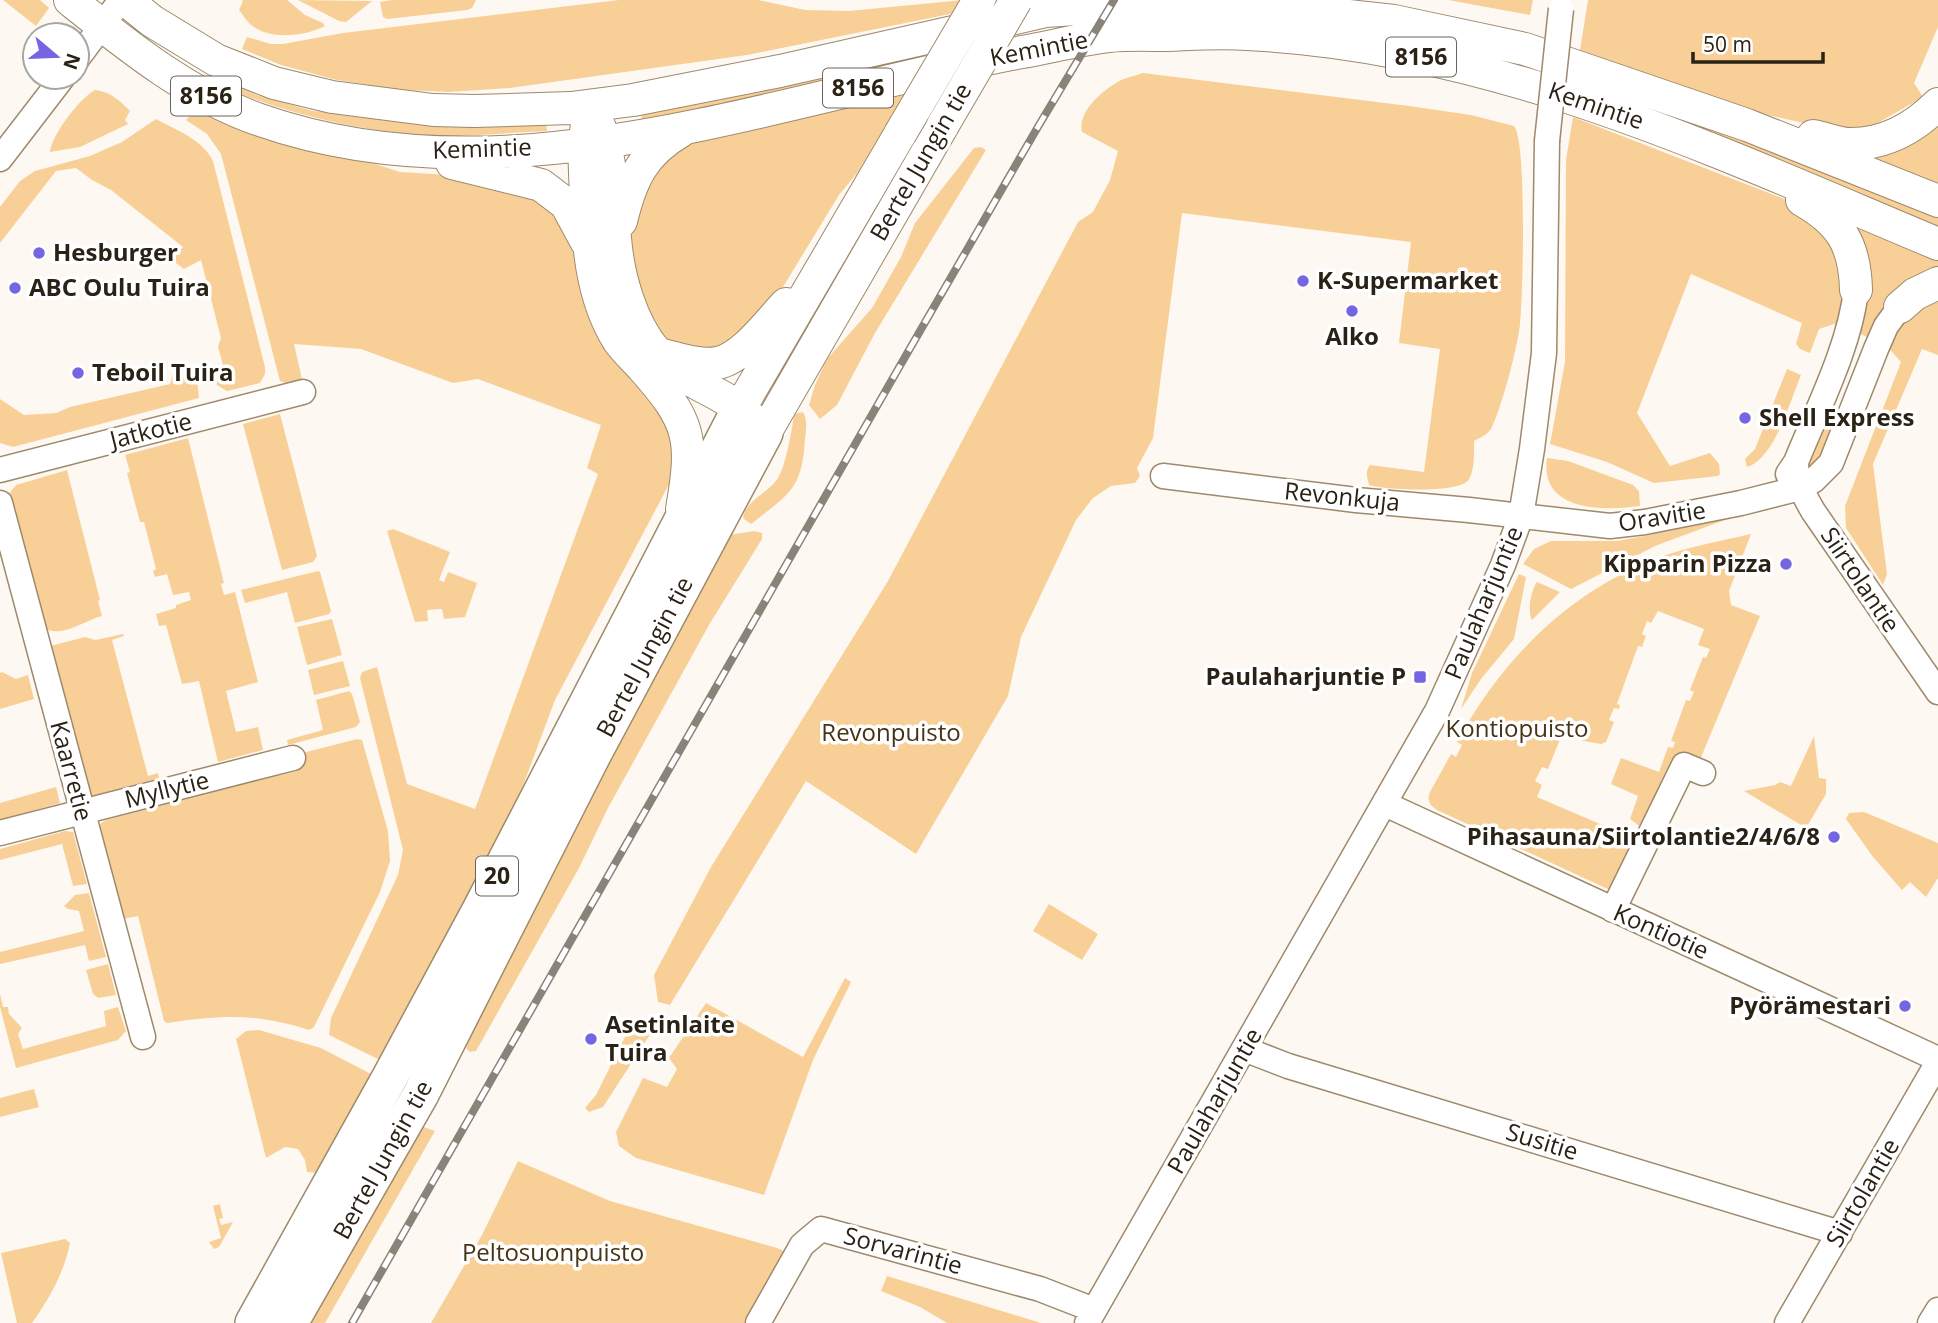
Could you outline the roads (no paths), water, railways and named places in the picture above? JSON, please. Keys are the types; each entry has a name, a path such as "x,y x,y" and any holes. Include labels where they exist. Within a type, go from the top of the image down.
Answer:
{"highway":[{"name":"Bertel Jungin tie","path":"253,1323 480,910 736,416"},
{"name":"Bertel Jungin tie","path":"290,1323 421,1094 593,755 765,433"}],"main road":[{"name":"Kemintie","path":"70,0 166,75 257,120 324,139 396,150 471,152 595,143 684,128 973,61 1110,36 1246,34 1383,48 1507,76 1641,120 1938,244"},
{"name":"Kemintie","path":"123,0 152,22 216,60 274,83 331,97 446,111 506,111 591,106 633,100 780,71 1046,11 1163,3 1250,5 1394,21 1525,49 1746,125 1938,201"},
{"name":"Bertel Jungin tie","path":"736,416 979,0"},
{"name":"Bertel Jungin tie","path":"765,433 1016,0"},
{"path":"1746,125 1780,128 1849,144 1879,141 1905,132 1938,104"},
{"path":"591,106 602,244"},
{"path":"602,244 623,209 639,168 664,141 684,128"},
{"path":"396,150 541,185 566,204 602,244 648,342 650,360 686,431 690,457 680,521"},
{"path":"1719,152 1822,212 1834,222 1850,252 1856,276 1856,290"},
{"path":"650,360 702,364 727,360 753,340 826,262"},
{"path":"1900,307 1915,294 1938,283"},
{"path":"650,360 680,394 736,416 765,433"}],"street":[{"path":"91,41 123,0"},
{"name":"Paulaharjuntie","path":"1091,1317 1437,711 1503,565 1521,516 1544,353 1547,141 1562,5"},
{"path":"0,159 52,91"},
{"name":"Oravitie","path":"1760,497 1783,481 1796,462 1846,336 1856,290"},
{"name":"Oravitie","path":"1521,516 1610,526 1645,522 1800,488 1814,480 1831,463 1886,326 1900,307"},
{"name":"Jatkotie","path":"0,470 303,391"},
{"name":"Siirtolantie","path":"1796,462 1800,488 1813,511 1938,692"},
{"path":"1813,511 1817,489 1831,463"},
{"name":"Revonkuja","path":"1163,476 1356,500 1521,516"},
{"name":"Kaarretie","path":"0,503 143,1037"},
{"name":"Myllytie","path":"0,833 293,758"},
{"path":"1613,910 1684,765 1703,773"},
{"name":"Kontiotie","path":"1385,804 1938,1061"},
{"name":"Susitie","path":"1244,1049 1288,1066 1840,1233"},
{"name":"Siirtolantie","path":"1787,1323 1938,1061"},
{"name":"Sorvarintie","path":"758,1323 802,1245 821,1229 1040,1289 1091,1317"},
{"path":"1930,1323 1938,1310"}],"railway":[{"path":"352,1323 905,357 1114,0"}],"place":[{"name":"Hesburger","path":"39,253"},
{"name":"K-Supermarket","path":"1303,281"},
{"name":"ABC Oulu Tuira","path":"15,288"},
{"name":"Alko","path":"1352,311"},
{"name":"Teboil Tuira","path":"78,373"},
{"name":"Shell Express","path":"1745,418"},
{"name":"Kipparin Pizza","path":"1786,564"},
{"name":"Paulaharjuntie P","path":"1420,677"},
{"name":"Pihasauna/Siirtolantie2/4/6/8","path":"1834,837"},
{"name":"Pyörämestari","path":"1905,1006"},
{"name":"Asetinlaite Tuira","path":"591,1039"}],"park label":[{"name":"Kontiopuisto","path":"1517,729"},
{"name":"Revonpuisto","path":"891,733"},
{"name":"Peltosuonpuisto","path":"553,1253"}]}
